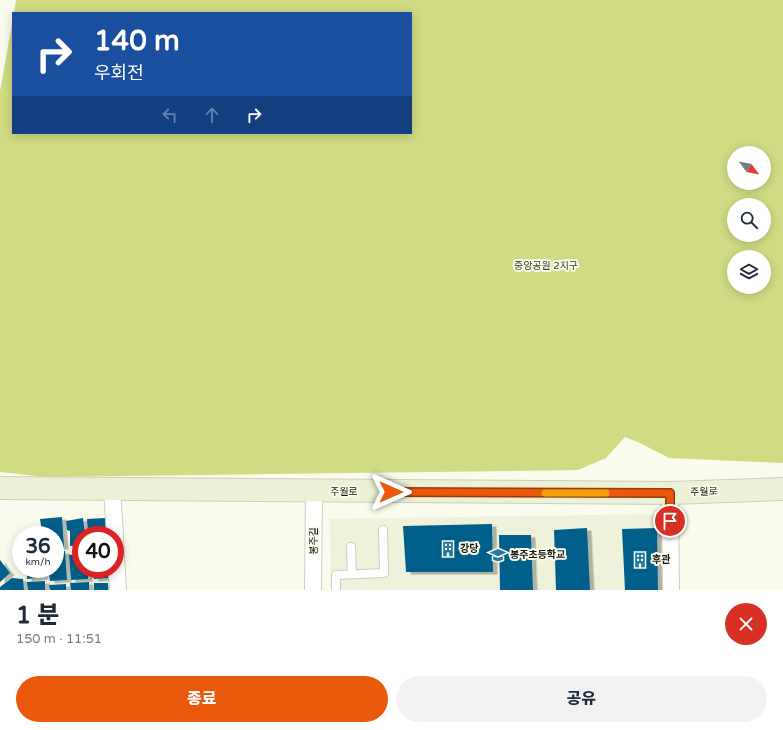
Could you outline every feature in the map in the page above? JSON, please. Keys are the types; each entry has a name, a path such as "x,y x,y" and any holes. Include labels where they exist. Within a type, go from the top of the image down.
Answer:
{"street":[{"name":"주월로","path":"0,488 314,492 670,493 783,489"},
{"path":"112,490 114,526"},
{"name":"봉주길","path":"313,590 314,492"},
{"path":"670,493 670,590"},
{"path":"117,578 118,590"}],"lane":[{"path":"336,590 336,575 384,573 383,530"},
{"path":"351,547 352,574"}],"shaded area":[{"name":"봉주초등학교","path":"665,514 666,590 331,590 330,519"}],"green space":[{"name":"중앙공원 2지구","path":"16,0 783,0 783,463 669,458 625,437 606,458 578,470 45,477 0,472 0,91 12,24 12,134 412,134 412,12 14,12"}],"building":[{"path":"62,517 63,526 41,526 40,519"},
{"path":"83,518 84,526 72,526 72,546 70,546 70,531 67,530 66,521"},
{"path":"105,518 105,526 88,526 87,519"},
{"name":"강당","path":"492,524 493,572 406,572 403,526"},
{"path":"587,528 590,590 556,590 554,530"},
{"name":"후관","path":"657,528 658,590 625,590 622,529"},
{"path":"499,535 531,535 533,590 500,590"},
{"path":"64,551 67,580 50,581 50,578 64,578"},
{"path":"69,555 72,555 72,578 88,579 71,580"},
{"path":"0,560 10,573 0,582"},
{"path":"12,578 23,579 24,590 0,590 0,587"},
{"path":"45,581 45,590 28,590 27,582"},
{"path":"89,582 89,590 71,590 70,583"},
{"path":"94,583 108,583 108,590 94,590"},
{"path":"66,584 66,590 50,590 49,585"}],"slow traffic":[{"path":"545,493 606,493"}],"place":[{"name":"강당","path":"448,549"},
{"name":"봉주초등학교","path":"498,555"},
{"name":"후관","path":"640,560"}],"route":[{"path":"391,492 670,493 670,521"}]}
